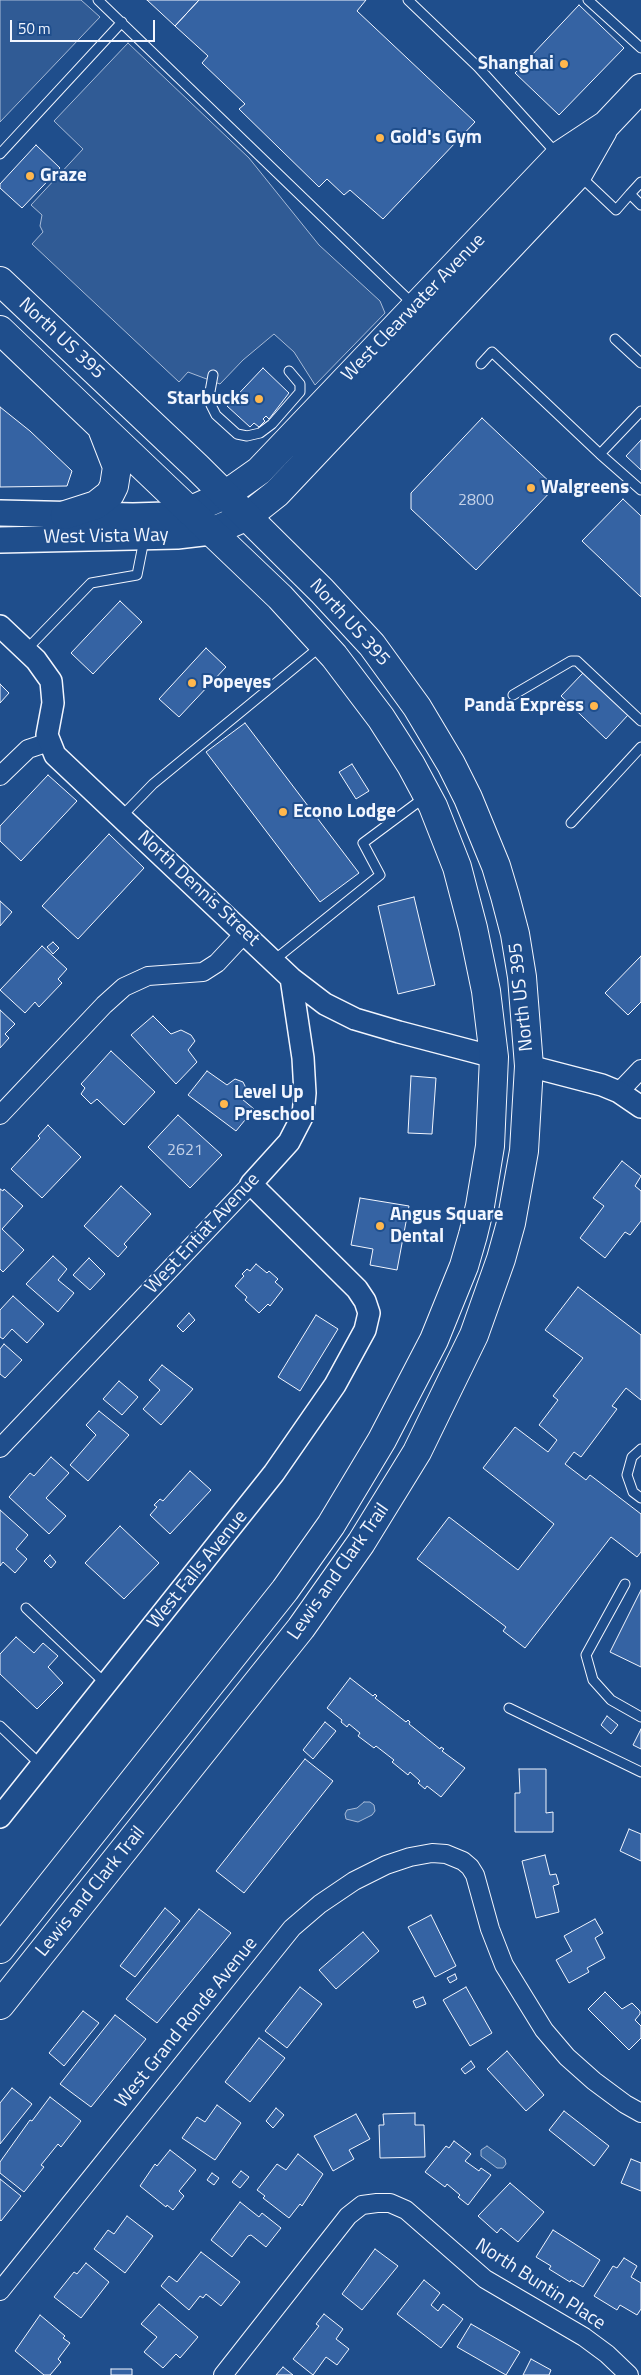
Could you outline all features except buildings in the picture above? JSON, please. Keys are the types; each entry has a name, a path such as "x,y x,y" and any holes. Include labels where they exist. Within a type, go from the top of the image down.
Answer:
{"main road":[{"name":"West Clearwater Avenue","path":"211,532 248,516 277,493 438,322 569,165 641,88"},
{"name":"West Clearwater Avenue","path":"189,511 225,495 258,471 506,212 569,165"},
{"path":"438,322 432,315 434,309 472,267 506,212"},
{"name":"North US 395","path":"0,281 248,516 350,619 372,645 417,707 451,764 468,798 496,866 516,934 522,977 528,1066"},
{"name":"North US 395","path":"0,330 280,597 360,688 381,718 427,796 446,837 467,899 486,991 494,1057"},
{"path":"65,515 96,506 110,494 114,486 116,467 100,425"},
{"name":"West Vista Way","path":"0,513 157,515 189,511"},
{"name":"West Vista Way","path":"0,540 144,537 211,532"},
{"name":"Lewis and Clark Trail","path":"0,1950 285,1590 331,1525 382,1440 434,1340 464,1266 480,1206 490,1146 494,1057"},
{"name":"Lewis and Clark Trail","path":"0,2005 306,1621 362,1543 417,1452 474,1335 501,1259 511,1223 524,1151 528,1066"}],"street":[{"path":"0,626 26,650 47,674 52,688 53,703 48,729 48,742 28,749 0,776"},
{"name":"North Dennis Street","path":"48,742 57,757 291,978 325,1004 355,1018 398,1032 494,1057"},
{"path":"0,1115 104,1005 124,987 148,976 203,972 217,963 245,933"},
{"name":"West Entiat Avenue","path":"0,1448 289,1142 303,1115 305,1100 304,1064 291,978"},
{"path":"528,1066 602,1085 619,1092 641,1107"},
{"path":"619,1092 641,1069"},
{"name":"West Falls Avenue","path":"0,1817 254,1500 303,1433 360,1341 368,1318 367,1307 362,1295 251,1184"},
{"name":"West Grand Ronde Avenue","path":"0,2291 292,1928 320,1904 347,1885 386,1865 432,1853 463,1860 475,1875 490,1929 504,1965 544,2030 567,2057 594,2081 624,2104 641,2113"},
{"name":"North Buntin Place","path":"223,2375 348,2216 362,2205 378,2202 390,2203 406,2210 485,2279 584,2337 607,2354 630,2375"}],"lane":[{"path":"98,0 416,306"},
{"path":"408,0 478,67 569,165 616,210 641,182"},
{"path":"588,0 641,48"},
{"path":"0,154 122,22"},
{"path":"630,194 641,205"},
{"path":"615,339 641,364"},
{"path":"480,364 492,352 641,490"},
{"path":"213,375 209,397 216,415 237,434 247,436 260,433 272,424 300,392 300,384 289,371"},
{"path":"600,454 641,411"},
{"path":"26,650 91,583 137,575 144,537"},
{"path":"121,817 153,784 323,644"},
{"path":"513,695 571,661 577,661 641,721"},
{"path":"571,823 641,747"},
{"path":"273,961 380,875 363,843 427,796"},
{"path":"641,1449 632,1458 627,1475 633,1492 641,1498"},
{"path":"625,1584 586,1655 593,1680 611,1700 641,1717"},
{"path":"26,1608 106,1684"},
{"path":"509,1708 641,1772"},
{"path":"0,1726 41,1766"}],"shaded area":[{"path":"0,0 81,0 100,17 0,122"},
{"path":"128,43 249,158 319,245 380,301 385,313 315,385 294,352 274,334 243,360 220,384 188,372 179,382 32,244 43,232 40,226 42,215 31,205 83,149 54,121"},
{"path":"364,1802 370,1802 374,1805 375,1811 372,1815 358,1822 346,1819 345,1814 347,1810 357,1808"},
{"path":"487,2146 505,2159 506,2164 503,2168 497,2168 481,2156 481,2150"}],"place":[{"name":"Shanghai","path":"564,64"},
{"name":"Gold's Gym","path":"380,138"},
{"name":"Graze","path":"30,176"},
{"name":"Starbucks","path":"259,399"},
{"name":"Walgreens","path":"531,488"},
{"name":"Popeyes","path":"192,683"},
{"name":"Panda Express","path":"594,706"},
{"name":"Econo Lodge","path":"283,812"},
{"name":"Level Up Preschool","path":"224,1104"},
{"name":"Angus Square Dental","path":"380,1226"}]}
